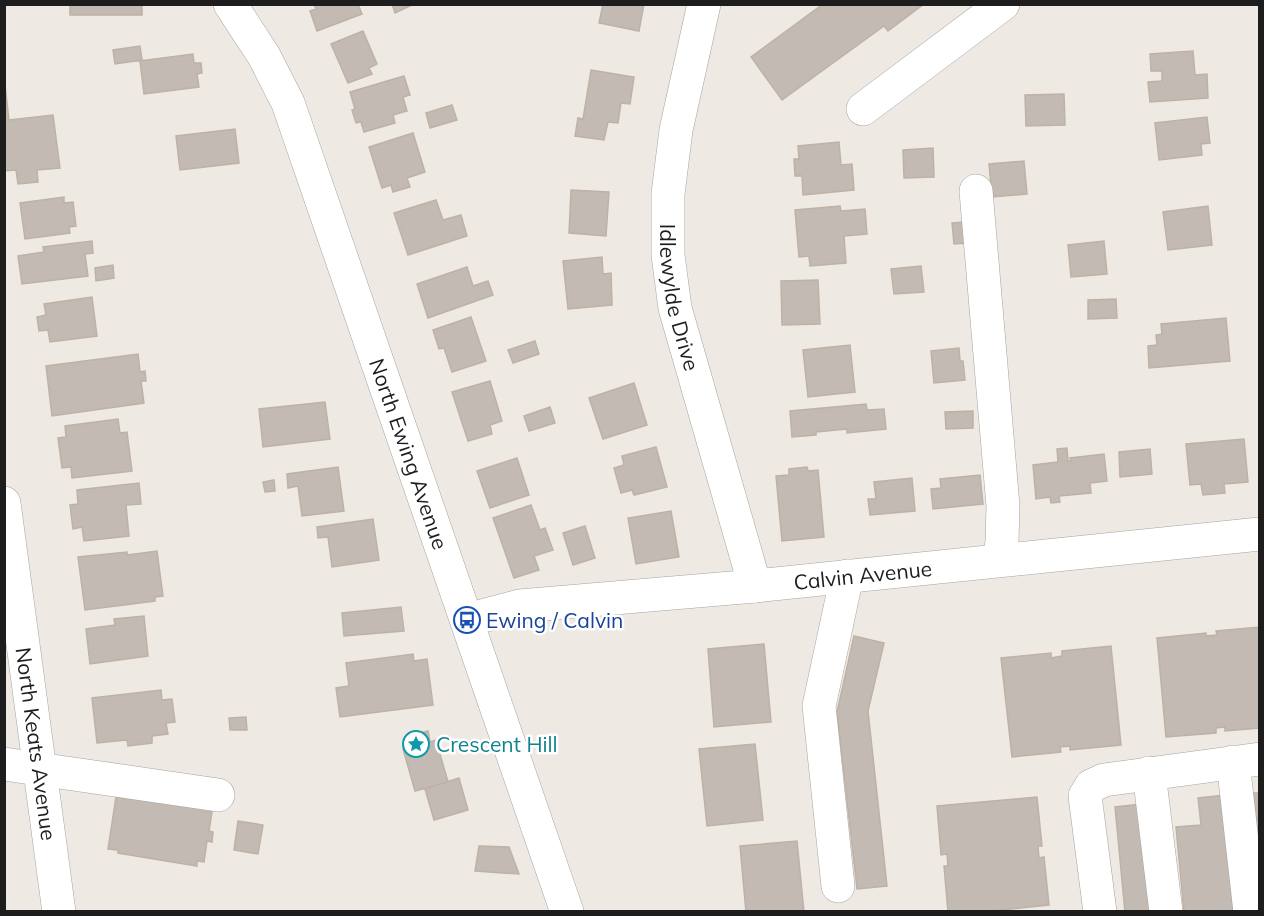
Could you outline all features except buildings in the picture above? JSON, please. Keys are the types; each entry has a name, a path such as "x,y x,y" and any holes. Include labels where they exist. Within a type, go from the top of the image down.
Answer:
{"street":[{"name":"North Ewing Avenue","path":"230,4 264,56 288,103 567,912"},
{"name":"Idlewylde Drive","path":"704,4 676,130 668,194 668,255 675,308 755,586"},
{"path":"863,109 1003,4"},
{"path":"976,191 1003,506 999,560"},
{"name":"North Keats Avenue","path":"4,503 59,912"},
{"name":"Calvin Avenue","path":"467,620 520,606 755,586 1260,534"},
{"path":"838,886 819,706 847,576"},
{"path":"1100,912 1085,796 1091,786 1104,780 1246,761 1250,912"},
{"path":"4,764 218,795"},
{"path":"1149,774 1166,912"}],"place":[{"name":"Ewing / Calvin","path":"467,620"},
{"name":"Crescent Hill","path":"416,744"}]}
